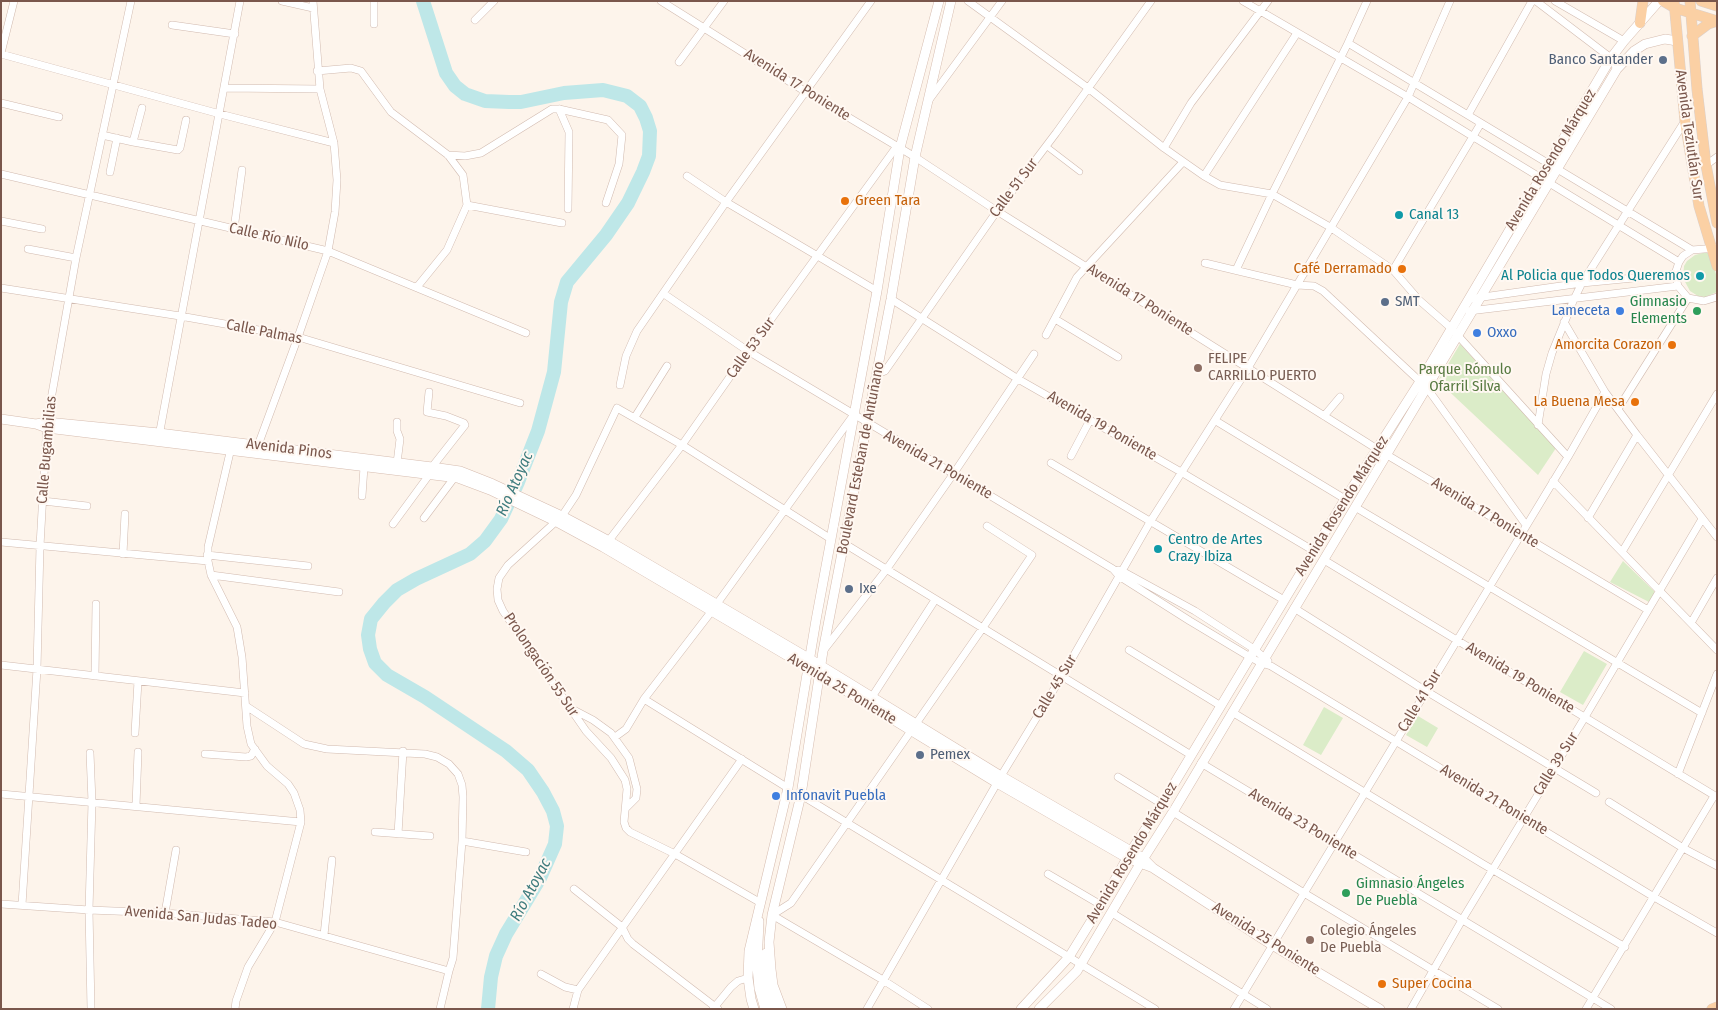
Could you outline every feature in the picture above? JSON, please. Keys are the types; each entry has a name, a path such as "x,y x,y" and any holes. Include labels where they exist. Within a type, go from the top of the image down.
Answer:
{"main road":[{"name":"Boulevard Esteban de Antuñano","path":"761,903 788,788 831,539 877,291 899,147 939,1"},
{"name":"Boulevard Esteban de Antuñano","path":"768,942 772,915 801,794 823,651 891,299 914,157 951,1"},
{"path":"1640,23 1643,1"},
{"name":"Avenida Rosendo Márquez","path":"1039,1009 1082,964 1387,455 1451,328 1611,58 1661,1"},
{"path":"1661,1 1675,4 1691,13 1717,21"},
{"name":"Avenida Teziutlán Sur","path":"1690,1 1706,165 1717,223"},
{"path":"1701,1 1717,6"},
{"path":"1713,1 1717,6"},
{"name":"Avenida Teziutlán Sur","path":"1675,4 1684,121 1699,206 1714,248 1717,266"},
{"path":"1692,36 1708,24 1717,21"},
{"name":"Avenida Rosendo Márquez","path":"1020,1009 1069,957 1345,499 1377,449 1458,336 1617,69 1634,51 1645,44 1658,39 1677,41"},
{"name":"Avenida Pinos","path":"1,419 256,449 397,463 492,487"},
{"name":"Avenida Pinos","path":"256,449 364,467 460,471 533,507"},
{"name":"Avenida 25 Poniente","path":"533,507 560,519 606,544 713,608 809,669 821,671"},
{"name":"Avenida 25 Poniente","path":"713,608 810,659 821,671 913,728 1142,861 1272,945 1380,1009"},
{"path":"754,1009 750,1004 748,950 761,903"},
{"path":"761,903 757,967 766,1003 774,1009"},
{"path":"766,1003 764,964 768,942"},
{"path":"768,942 773,985 782,1009"},
{"path":"1712,1009 1717,1007"}],"street":[{"path":"14,1 1,54 334,143"},
{"name":"Calle Bugambilias","path":"22,905 38,669 40,546 47,425 76,258 131,1"},
{"path":"158,437 240,1"},
{"path":"256,449 328,251 335,212 337,180 334,143 317,71 313,4 282,1"},
{"path":"374,1 374,24"},
{"path":"475,20 494,1"},
{"name":"Avenida 17 Poniente","path":"661,1 806,92 899,147 997,211 1377,449 1648,610"},
{"path":"679,62 724,1"},
{"path":"620,385 626,356 637,331 726,202 872,1"},
{"path":"968,1 1088,88 1164,148 1204,176 1220,185 1272,194 1330,228 1393,270 1420,300 1451,328 1568,457"},
{"path":"929,100 1002,1"},
{"name":"Calle 51 Sur","path":"877,374 885,371 997,211 1151,1"},
{"path":"1243,1 1340,57 1679,262"},
{"path":"1164,148 1191,102 1268,1"},
{"path":"1236,270 1367,1"},
{"name":"Calle 45 Sur","path":"867,1009 1150,522 1216,421 1408,98 1450,1"},
{"path":"1468,115 1534,1 1611,58 1617,69"},
{"path":"1555,1 1624,41"},
{"path":"172,24 235,34"},
{"path":"1204,176 1298,33"},
{"path":"1348,43 1692,250"},
{"path":"317,71 351,68 361,71 391,112 448,155 463,175 467,205 447,250 417,287"},
{"path":"224,88 320,89"},
{"path":"1,103 59,117"},
{"path":"133,142 142,108"},
{"path":"448,155 465,156 481,153 552,109 608,120 622,135 619,164 606,203"},
{"path":"559,109 569,132 568,209"},
{"path":"102,135 178,150 186,120"},
{"path":"1538,425 1546,374 1552,353 1574,299 1627,210 1684,121"},
{"path":"1393,270 1481,123"},
{"path":"110,172 117,138"},
{"path":"1046,146 1080,172"},
{"name":"Calle 53 Sur","path":"606,544 682,445 748,351 899,147"},
{"path":"1706,165 1717,157"},
{"path":"1046,335 1077,277 1183,162"},
{"path":"234,229 242,170"},
{"name":"Calle Río Nilo","path":"1,174 328,251 526,333"},
{"path":"688,176 726,202 877,291"},
{"path":"467,205 562,223"},
{"path":"1,221 42,229"},
{"path":"1714,248 1692,250 1683,256 1675,274 1678,286 1688,298 1704,300 1717,297"},
{"path":"28,249 76,258"},
{"path":"1205,263 1297,285 1314,286 1323,291 1424,384 1526,526"},
{"path":"1469,300 1582,283 1675,274"},
{"path":"1461,312 1678,286"},
{"name":"Calle Palmas","path":"1,288 180,316 298,337 520,403"},
{"name":"Avenida 21 Poniente","path":"664,294 748,351 1113,569 1654,897 1717,933"},
{"path":"1618,409 1688,298"},
{"name":"Avenida 19 Poniente","path":"891,299 1018,379 1314,551"},
{"path":"1055,319 1118,357"},
{"path":"1564,322 1605,392 1717,537"},
{"path":"823,651 886,570 954,474 1034,354"},
{"path":"667,366 635,418 682,445 831,539"},
{"path":"392,524 466,425 464,422 427,412 429,392"},
{"name":"Calle 41 Sur","path":"1234,1009 1568,457 1605,392"},
{"path":"1622,552 1717,394"},
{"path":"1324,416 1340,397"},
{"name":"Prolongación 55 Sur","path":"635,418 617,408 576,495 560,519 508,565 499,578 498,600 503,611 569,708 586,731 611,758 624,780 627,789 624,822 626,828 630,832 675,854"},
{"path":"615,737 626,729 644,700 854,415"},
{"path":"1071,456 1090,420"},
{"path":"1216,421 1345,499"},
{"path":"397,422 397,431 400,439 397,463"},
{"path":"1588,518 1637,435"},
{"path":"232,446 207,558 211,575 237,626 242,657 249,736 255,750 267,766 288,784 298,802 301,822 274,922 248,967 235,1009"},
{"path":"1050,463 1284,600"},
{"path":"362,496 364,467"},
{"path":"424,518 454,478"},
{"path":"1553,481 1717,650"},
{"path":"42,501 87,506"},
{"path":"1355,508 1490,586 1702,713"},
{"path":"123,554 125,514"},
{"name":"Calle 39 Sur","path":"1410,1009 1702,520"},
{"path":"928,1009 883,980 772,915 791,903 1032,555 987,526"},
{"path":"1,542 123,554 308,566"},
{"path":"844,544 1191,755"},
{"name":"Avenida 19 Poniente","path":"1324,560 1716,796"},
{"name":"Avenida 21 Poniente","path":"1120,574 1195,611 1252,653"},
{"path":"211,575 339,592"},
{"path":"1691,623 1717,578"},
{"path":"870,701 935,600"},
{"path":"95,676 96,604"},
{"path":"1294,608 1426,691 1596,793"},
{"path":"1129,650 1221,706"},
{"path":"1,665 245,693"},
{"path":"1678,774 1717,674"},
{"path":"135,733 138,681"},
{"path":"644,700 788,788"},
{"path":"246,706 304,744 328,748 403,751 425,754 437,757 449,764 458,774 462,785 463,797 462,841 450,968 440,1009"},
{"path":"569,708 593,720 615,737 628,758 637,789 636,798 626,808"},
{"path":"1232,712 1492,870 1625,947"},
{"path":"205,754 246,757 251,756 255,750"},
{"path":"398,834 403,751"},
{"path":"136,806 138,752"},
{"path":"90,753 92,802 89,910 91,1009"},
{"path":"573,1009 578,990 742,759"},
{"name":"Avenida 23 Poniente","path":"1201,763 1611,1009"},
{"path":"1118,777 1162,804"},
{"path":"1,794 301,822"},
{"path":"801,794 1155,1009"},
{"path":"1586,1009 1716,796"},
{"path":"1609,802 1683,848 1717,866"},
{"path":"1173,812 1498,1009"},
{"path":"375,832 430,836"},
{"path":"462,841 526,852"},
{"path":"165,912 176,850"},
{"path":"675,854 761,903"},
{"path":"324,935 332,860"},
{"path":"1048,874 1101,905"},
{"path":"574,889 622,927 633,944 715,1008 738,981 748,978"},
{"name":"Avenida San Judas Tadeo","path":"1,904 89,910 165,912 274,922 450,968"},
{"path":"1112,913 1268,1009"},
{"path":"541,974 565,987 578,990"}],"green space":[{"path":"1709,253 1717,277 1717,292 1705,297 1698,296 1690,291 1683,278 1684,266 1687,261 1695,255"},
{"name":"Parque Rómulo Ofarril Silva","path":"1460,344 1556,448 1538,475 1438,381"},
{"path":"1623,561 1656,593 1649,602 1610,582"},
{"path":"1584,651 1607,664 1583,705 1560,692"},
{"path":"1324,707 1343,718 1321,755 1303,745"},
{"path":"1418,716 1438,728 1427,747 1406,735"}],"waterway":[{"name":"Río Atoyac","path":"423,1 446,73 455,86 465,94 485,101 521,102 564,93 603,90 627,96 640,106 650,131 649,156 628,203 606,235 567,282 561,302 554,372 538,431 501,519 485,541 470,554 397,590 371,619 368,635 375,663 387,675 425,697 506,751 528,770 553,811 557,826 555,844 540,878 506,934 496,956 491,977 488,1009"}],"place":[{"name":"Banco Santander","path":"1663,60"},
{"name":"Green Tara","path":"845,201"},
{"name":"Canal 13","path":"1399,215"},
{"name":"Café Derramado","path":"1402,269"},
{"name":"Al Policia que Todos Queremos","path":"1700,276"},
{"name":"SMT","path":"1385,302"},
{"name":"Lameceta","path":"1620,311"},
{"name":"Gimnasio Elements","path":"1697,311"},
{"name":"Oxxo","path":"1477,333"},
{"name":"Amorcita Corazon","path":"1672,345"},
{"name":"FELIPE CARRILLO PUERTO","path":"1198,368"},
{"name":"La Buena Mesa","path":"1635,402"},
{"name":"Centro de Artes Crazy Ibiza","path":"1158,549"},
{"name":"Ixe","path":"849,589"},
{"name":"Pemex","path":"920,755"},
{"name":"Infonavit Puebla","path":"776,796"},
{"name":"Gimnasio Ángeles De Puebla","path":"1346,893"},
{"name":"Colegio Ángeles De Puebla","path":"1310,940"},
{"name":"Super Cocina","path":"1382,984"}]}
